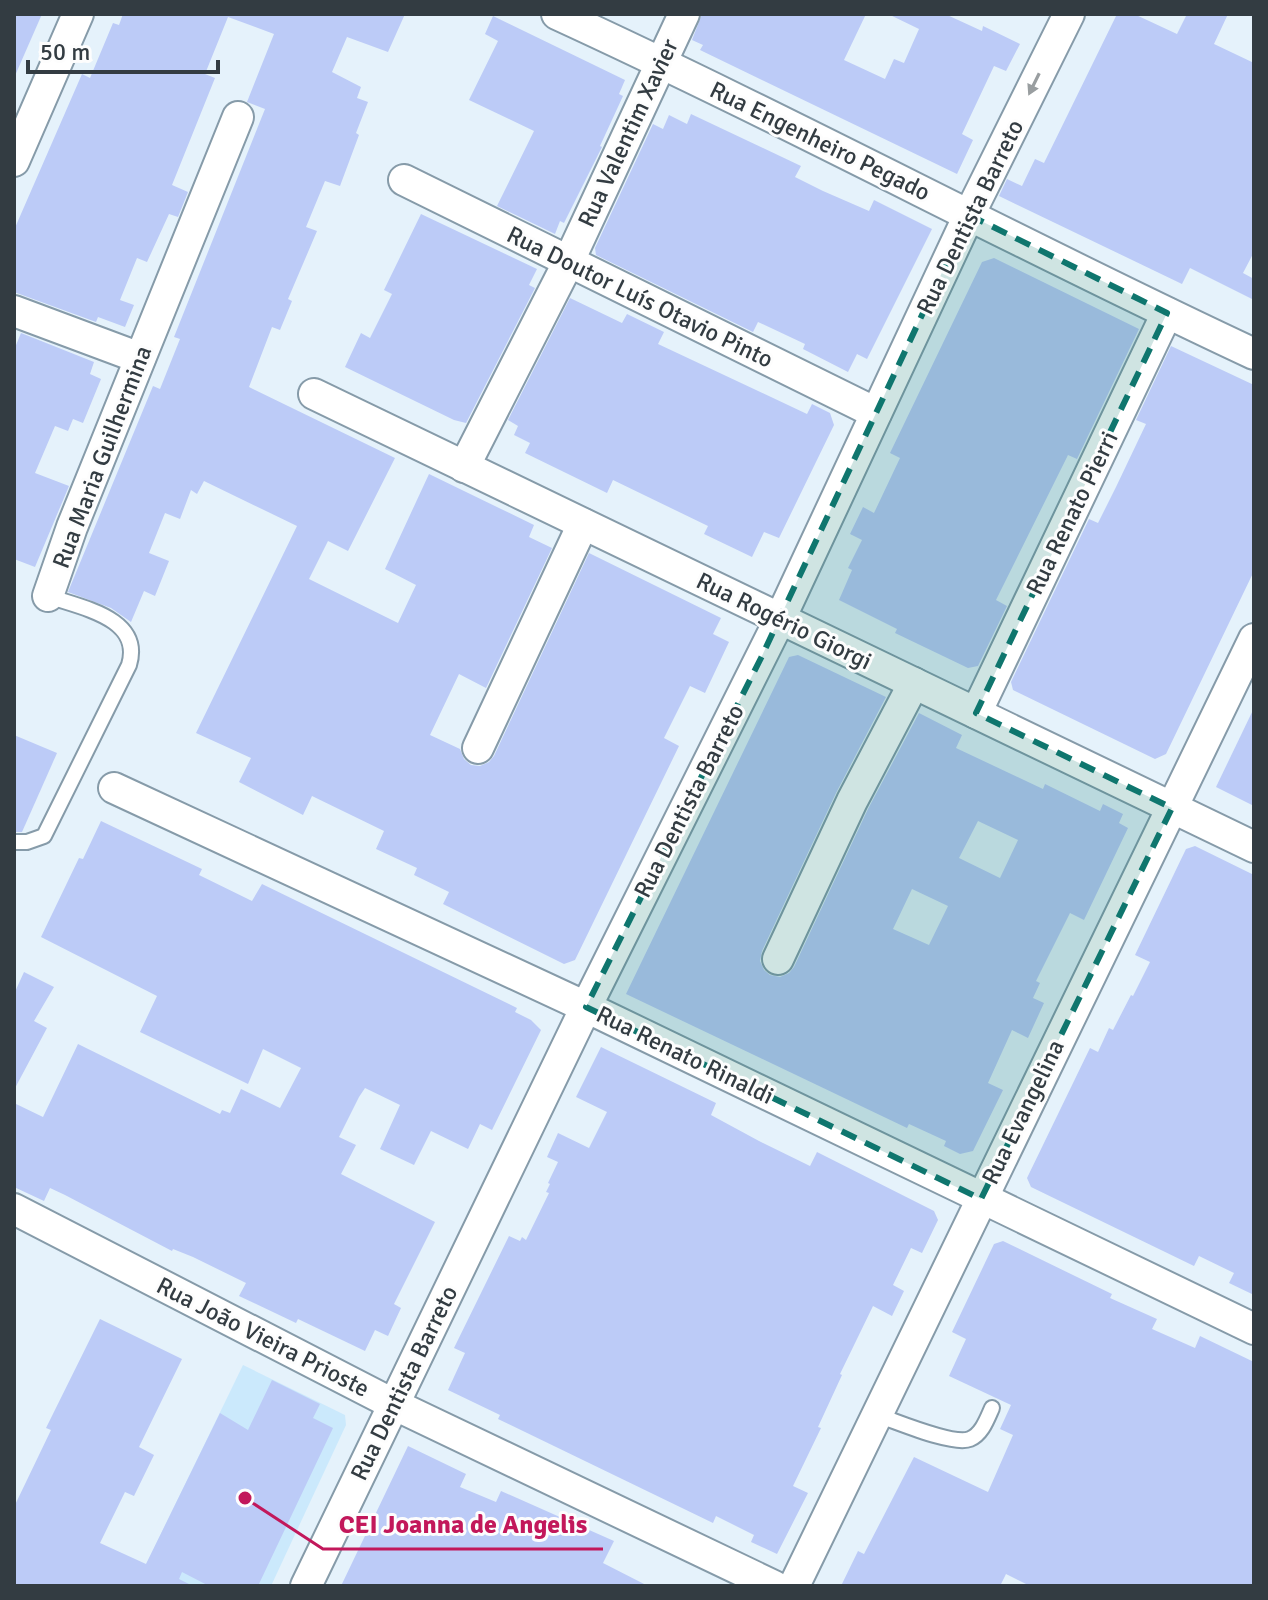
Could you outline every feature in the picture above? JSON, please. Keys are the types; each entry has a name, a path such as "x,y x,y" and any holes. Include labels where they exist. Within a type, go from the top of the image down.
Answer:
{"street":[{"path":"14,161 78,14"},
{"name":"Rua Engenheiro Pegado","path":"557,14 661,62 1254,354"},
{"name":"Rua Valentim Xavier","path":"464,467 568,263 684,14"},
{"name":"Rua Dentista Barreto","path":"306,1586 586,1007 780,619 969,215 1069,14"},
{"name":"Rua Maria Guilhermina","path":"48,596 72,527 238,117"},
{"name":"Rua Doutor Luís Otavio Pinto","path":"404,180 876,413"},
{"path":"14,311 140,358"},
{"name":"Rua Renato Pierri","path":"976,713 1167,313"},
{"name":"Rua Rogério Giorgi","path":"314,394 1254,847"},
{"path":"478,748 583,524"},
{"name":"Rua Evangelina","path":"794,1586 1254,639"},
{"path":"778,959 852,801 914,683"},
{"name":"Rua Renato Rinaldi","path":"114,788 586,1007 1254,1329"},
{"name":"Rua João Vieira Prioste","path":"14,1209 393,1404 774,1586"}],"lane":[{"name":"Rua Maria Guilhermina","path":"14,842 27,842 44,836 133,652 127,632 117,623 48,596"},
{"path":"877,1415 952,1439 969,1440 980,1431 992,1408"}],"highlighted area":[{"path":"969,215 1167,313 976,713 1172,808 981,1199 586,1007 761,658"}],"shaded area":[{"path":"243,1365 345,1415 346,1425 271,1586 173,1586 143,1571"}],"building":[{"path":"14,14 42,14 14,78"},
{"path":"123,14 405,14 388,52 347,37 332,72 361,87 357,98 368,102 340,186 325,181 306,227 317,231 288,299 292,301 280,330 272,327 249,387 395,458 348,551 328,541 309,579 398,623 416,585 385,569 429,474 534,525 529,537 552,548 486,688 459,674 430,735 460,749 471,765 480,766 489,762 589,553 721,618 713,634 729,642 705,693 690,686 664,738 679,746 575,960 564,964 443,904 449,892 414,875 417,868 376,849 384,831 312,796 303,815 239,782 251,758 196,733 297,526 204,481 197,494 191,490 180,519 165,513 149,553 169,561 155,596 144,591 131,622 111,608 68,592 153,386 160,389 180,339 174,337 265,109 247,102 274,34 228,17 205,74 215,78 172,185 188,192 178,217 169,214 147,262 137,258 120,300 134,305 125,327 98,317 96,322 14,292 14,230 82,74 90,78 113,23 119,25"},
{"path":"702,14 866,14 844,60 885,79 894,59 904,63 919,29 888,14 945,14 982,31 983,26 1020,44 1006,71 994,66 962,134 973,140 957,174 700,50 703,45 692,40"},
{"path":"1117,14 1134,14 1177,34 1187,14 1228,14 1214,44 1254,63 1254,252 1243,273 1254,279 1254,300 1190,268 1182,284 999,196 1007,179 1022,186 1035,159 1044,163"},
{"path":"493,16 625,80 619,94 623,96 602,147 564,223 560,221 555,234 497,206 534,131 469,100 498,41 485,34"},
{"path":"691,114 801,166 795,177 823,191 869,211 874,200 932,229 867,359 857,354 848,372 803,349 805,344 758,322 753,332 596,255 595,248 653,124 663,129 669,115 687,124"},
{"path":"421,214 537,269 529,285 535,288 466,423 345,367 361,333 370,338 392,294 384,290"},
{"path":"994,258 1139,329 1077,459 1068,455 996,600 1007,606 978,666 968,668 895,633 897,629 839,600 852,570 848,568 862,540 850,534 863,507 874,513 900,458 890,453 982,262"},
{"path":"570,298 622,323 627,314 664,332 658,344 807,414 812,404 830,413 834,425 779,538 764,532 752,557 704,534 708,526 613,480 607,493 525,453 530,443 514,435 518,426 508,420"},
{"path":"21,333 94,362 90,374 101,379 83,423 73,419 68,431 55,426 35,473 69,486 35,567 14,559 14,350"},
{"path":"1171,346 1254,385 1254,571 1166,754 1155,759 1013,690 1011,682 1089,519 1098,523 1146,424 1136,420"},
{"path":"798,655 886,697 836,793 762,951 760,961 770,975 780,977 794,967 868,809 919,713 962,735 956,748 1043,789 1045,784 1100,811 1103,804 1123,814 1119,823 1128,828 1084,920 1070,913 1036,981 1040,983 1033,998 1044,1003 1028,1038 1012,1030 988,1083 1003,1090 973,1151 960,1154 944,1146 946,1141 909,1124 907,1128 626,994 789,657","holes":["978,821 1018,840 1000,878 959,858","912,889 948,906 929,945 893,929"]},
{"path":"1254,708 1254,806 1216,787"},
{"path":"14,735 57,753 22,832 14,832"},
{"path":"101,821 202,869 199,875 252,901 262,884 517,1008 515,1012 531,1020 541,1030 492,1130 480,1124 468,1149 431,1131 414,1165 380,1149 400,1105 365,1088 359,1097 339,1137 356,1145 341,1174 435,1222 394,1304 401,1308 388,1336 375,1330 365,1351 298,1319 296,1323 239,1296 246,1283 193,1257 172,1251 65,1195 50,1188 44,1201 14,1187 14,1103 43,1117 78,1044 220,1114 222,1110 230,1113 241,1089 280,1108 301,1068 263,1049 248,1084 140,1032 157,996 41,937 79,858 83,859"},
{"path":"1195,846 1254,875 1254,1295 1229,1283 1234,1273 1199,1256 1194,1266 1031,1187 1027,1178 1090,1048 1098,1052 1109,1028 1113,1030 1133,996 1150,962 1135,955 1186,849"},
{"path":"24,972 54,987 34,1021 47,1028 14,1090 14,994"},
{"path":"601,1047 716,1103 711,1115 759,1141 810,1166 817,1152 934,1211 938,1220 922,1253 911,1248 893,1285 904,1291 892,1316 873,1306 840,1374 818,1427 821,1428 793,1486 808,1493 777,1554 751,1542 754,1535 716,1516 713,1523 498,1419 500,1415 448,1390 465,1353 454,1348 509,1236 526,1240 549,1193 546,1192 548,1183 558,1162 547,1157 558,1133 589,1148 607,1112 576,1097"},
{"path":"1003,1241 1112,1294 1110,1298 1157,1319 1152,1329 1195,1348 1200,1336 1254,1362 1254,1586 1030,1586 1006,1574 1000,1586 841,1586 858,1551 864,1554 914,1457 988,1492 1013,1435 1000,1429 1011,1405 949,1376 966,1339 952,1332 994,1244"},
{"path":"100,1319 182,1359 139,1447 154,1455 134,1496 125,1492 100,1543 146,1564 220,1413 248,1430 272,1380 320,1404 313,1418 333,1428 258,1586 209,1586 182,1572 179,1579 193,1586 14,1586 14,1507 51,1430 46,1428"},
{"path":"408,1446 466,1474 460,1487 496,1502 501,1491 614,1541 603,1563 648,1586 341,1586"}],"place":[{"name":"CEI Joanna de Angelis","path":"245,1498"}]}
